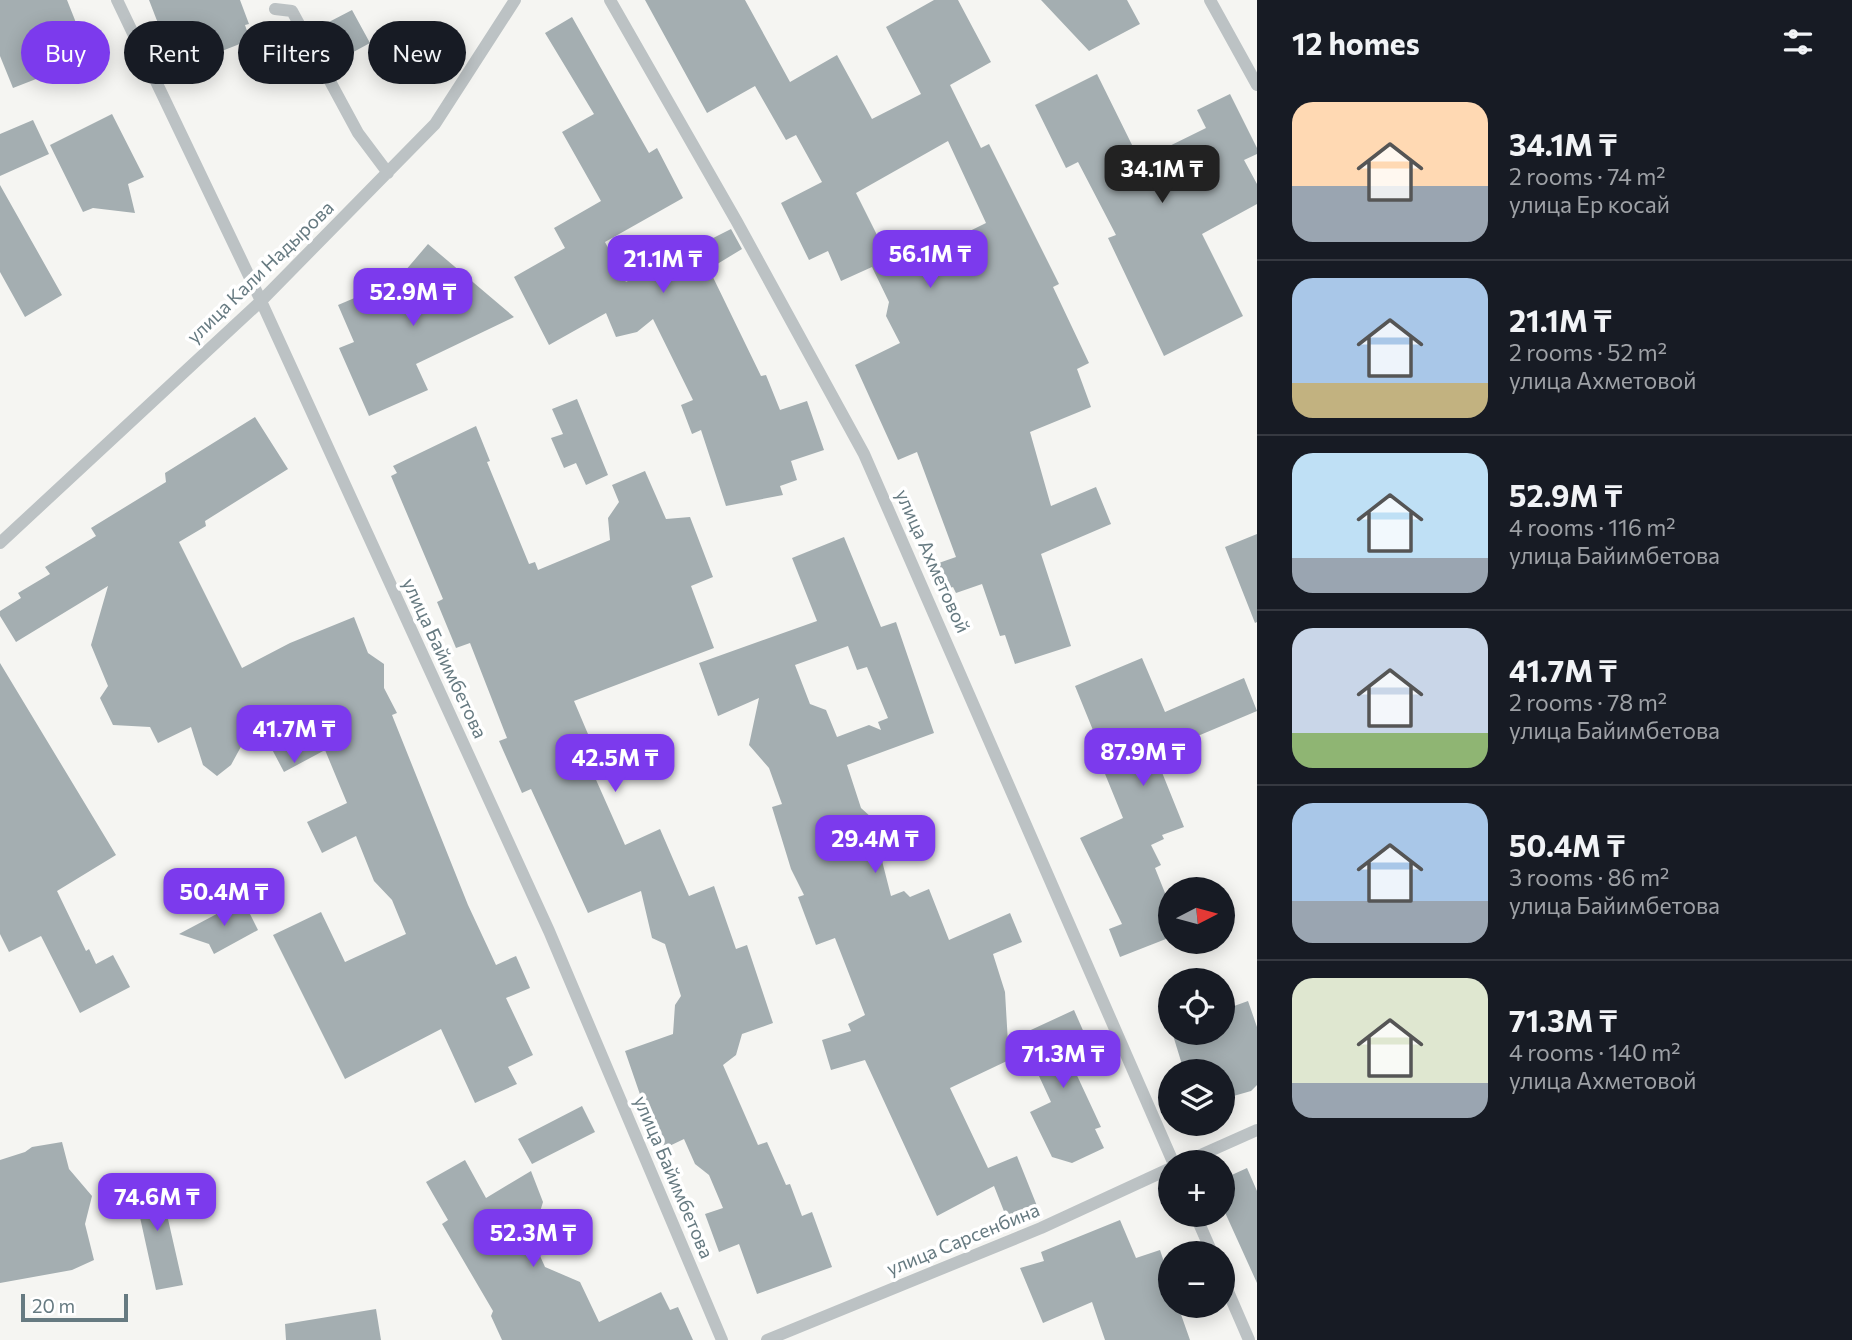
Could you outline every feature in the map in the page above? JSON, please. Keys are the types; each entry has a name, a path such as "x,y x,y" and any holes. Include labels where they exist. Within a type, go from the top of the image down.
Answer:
{"street":[{"name":"улица Байимбетова","path":"117,0 261,301 549,931 722,1340"},
{"name":"улица Кали Надырова","path":"0,543 261,301 435,124 515,0"},
{"name":"улица Ахметовой","path":"610,0 737,222 864,454 1168,1150"},
{"path":"1210,0 1257,85"},
{"path":"275,9 292,11 358,133 388,173"},
{"path":"1212,1150 1257,1130"},
{"name":"улица Сарсенбина","path":"767,1340 1041,1228 1158,1174"},
{"path":"1235,1308 1249,1340"}],"building":[{"path":"0,0 67,0 75,21 21,21 21,84 23,84 13,88 0,56"},
{"path":"149,0 240,0 248,21 238,21 238,45 224,50 224,21 157,21"},
{"path":"645,0 745,0 790,82 837,55 872,119 921,94 886,27 934,0 958,0 991,62 950,85 981,148 989,144 1059,284 1053,287 1089,363 1077,369 1091,407 1030,432 1051,506 1096,487 1111,524 1041,554 1071,646 1015,664 1005,635 1000,636 982,584 956,593 953,587 942,591 933,565 956,557 917,452 898,460 855,365 900,343 886,316 889,302 872,267 841,281 828,251 809,260 781,203 822,182 796,135 786,140 755,86 707,113","holes":["948,141 986,223 923,254 886,253 856,193"]},
{"path":"1041,0 1127,0 1140,24 1089,51"},
{"path":"352,10 368,44 354,52 354,21 331,21"},
{"path":"572,17 649,153 657,148 683,198 605,242 626,282 731,229 742,249 709,269 761,376 766,375 780,410 807,401 824,450 791,461 797,480 780,486 783,495 726,506 701,430 692,434 681,405 693,400 653,319 637,332 616,337 606,313 549,345 514,277 565,248 554,228 601,201 562,132 594,114 545,33"},
{"path":"1097,74 1135,151 1138,149 1143,159 1206,128 1197,110 1230,94 1257,148 1257,154 1244,160 1257,184 1257,204 1202,234 1243,316 1164,356 1108,238 1116,235 1078,162 1066,168 1035,105"},
{"path":"112,114 144,177 128,184 135,213 93,208 83,212 50,145"},
{"path":"33,120 49,154 0,176 0,134"},
{"path":"0,185 62,295 25,317 0,272"},
{"path":"428,244 514,317 416,364 428,390 369,416 339,348 354,342 338,305 364,294 371,311"},
{"path":"577,399 608,475 586,485 576,463 564,468 551,438 563,434 552,409"},
{"path":"255,417 288,469 205,521 206,526 179,542 242,668 290,643 354,617 368,653 384,664 384,688 397,713 392,715 468,905 496,965 516,956 530,988 506,998 533,1055 508,1067 517,1084 475,1103 441,1029 345,1079 273,935 321,912 345,962 406,934 392,900 374,881 356,836 322,853 307,822 347,803 325,750 284,772 256,719 231,765 217,776 203,765 191,727 158,743 150,727 113,725 100,698 108,686 91,645 108,586 16,642 0,616 0,611 21,598 18,593 50,574 45,567 96,536 91,528 166,482 165,473"},
{"path":"476,426 490,461 487,462 529,564 535,562 538,570 610,540 608,518 619,502 612,485 645,471 666,519 690,517 713,577 691,586 714,648 574,701 599,760 589,764 625,845 660,829 689,896 714,886 736,949 747,945 773,1023 742,1034 736,1055 723,1065 758,1145 767,1142 786,1185 790,1184 802,1216 812,1212 832,1267 757,1294 739,1244 719,1252 705,1214 723,1208 709,1175 695,1164 684,1139 663,1149 644,1106 625,1051 673,1034 675,1005 681,996 665,944 652,938 641,891 588,913 531,789 522,793 499,741 507,738 470,643 456,648 437,602 443,599 391,476 397,473 393,466"},
{"path":"1257,534 1257,622 1255,623 1225,547"},
{"path":"844,537 881,627 896,622 934,733 847,765 861,808 882,827 884,845 879,849 891,896 904,891 910,897 929,889 949,940 1010,913 1022,942 993,954 1005,992 1009,1060 950,1088 988,1168 1017,1156 1041,1216 1009,1224 994,1186 937,1216 865,1060 831,1070 822,1040 851,1031 848,1024 865,1015 835,938 816,945 798,897 804,895 791,869 772,807 782,804 769,768 749,745 759,698 718,716 699,663 817,621 792,558","holes":["848,646 857,670 867,667 888,718 878,722 881,730 869,725 837,737 826,710 810,704 795,665"]},
{"path":"1142,658 1165,712 1244,678 1257,711 1174,746 1176,752 1157,760 1184,827 1162,835 1164,839 1151,845 1161,865 1155,868 1159,877 1158,942 1120,957 1109,929 1122,924 1080,838 1123,818 1094,747 1099,745 1075,686"},
{"path":"0,663 116,855 57,891 86,951 89,949 96,964 113,955 130,987 80,1013 41,936 9,952 0,934"},
{"path":"243,900 258,930 214,954 209,944 179,934"},
{"path":"1248,1001 1257,1027 1257,1085 1251,1091 1235,1096 1235,1059 1180,1059 1176,1045 1235,1045 1235,1006"},
{"path":"1074,1010 1089,1044 1067,1054 1101,1127 1095,1129 1104,1148 1072,1163 1052,1157 1030,1112 1051,1102 1020,1035"},
{"path":"582,1106 595,1132 532,1164 518,1139"},
{"path":"62,1142 69,1169 92,1196 85,1224 94,1260 72,1270 0,1283 0,1160 32,1147"},
{"path":"465,1160 486,1198 531,1171 543,1202 539,1215 537,1249 545,1267 580,1282 599,1322 661,1292 670,1310 678,1307 693,1340 502,1340 491,1316 493,1311 442,1224 448,1220 426,1182"},
{"path":"1247,1168 1257,1191 1257,1283 1232,1227 1235,1227 1235,1174"},
{"path":"158,1175 183,1285 156,1290 132,1181"},
{"path":"1120,1220 1136,1258 1158,1251 1158,1318 1182,1318 1190,1340 1105,1340 1092,1302 1043,1323 1020,1268 1044,1261 1041,1252"},
{"path":"376,1309 381,1340 286,1340 285,1324"}]}
